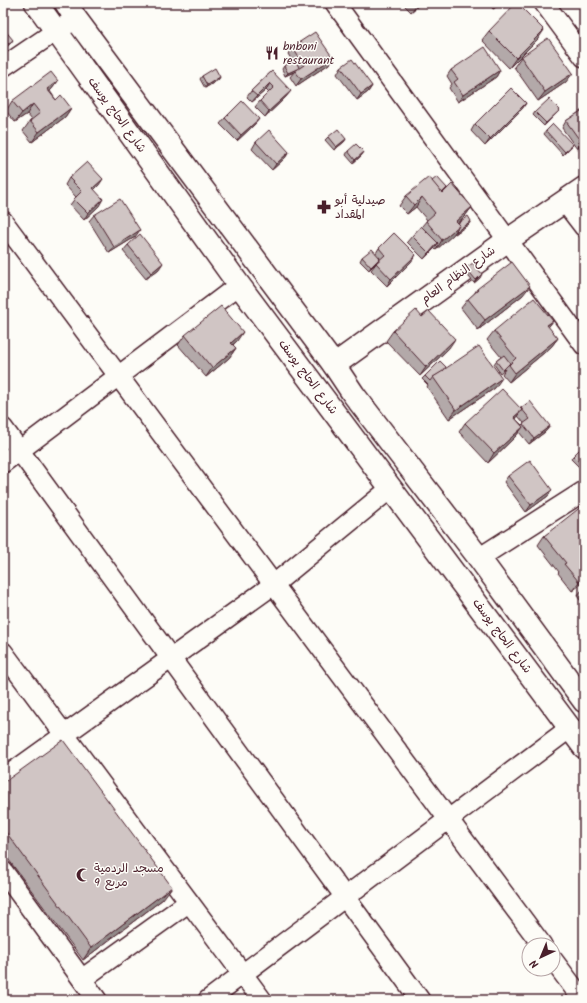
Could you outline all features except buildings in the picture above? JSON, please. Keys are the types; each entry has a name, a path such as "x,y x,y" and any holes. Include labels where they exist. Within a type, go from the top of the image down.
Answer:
{"main road":[{"name":"شارع الحاج يوسف","path":"36,3 239,285 584,747"},
{"name":"شارع الحاج يوسف","path":"71,11 334,365 354,395 479,558 584,701"},
{"name":"شارع النظام العام","path":"334,365 508,240 584,188"}],"street":[{"path":"335,3 584,344"},
{"path":"544,3 584,57"},
{"path":"3,66 56,31 71,11"},
{"path":"564,202 584,227"},
{"path":"3,221 536,937"},
{"path":"3,463 239,285"},
{"path":"3,428 420,1000"},
{"path":"3,779 273,585 391,488"},
{"path":"479,558 584,491"},
{"path":"3,652 262,1000"},
{"path":"208,1000 570,728"},
{"path":"3,871 97,1000"},
{"path":"82,979 189,902"},
{"path":"561,971 583,1000"}],"place":[{"name":"bnboni restaurant","path":"272,53"},
{"name":"صيدلية أبو المقداد","path":"324,207"},
{"name":"مسجد الردمية مربع 9","path":"83,875"}]}
